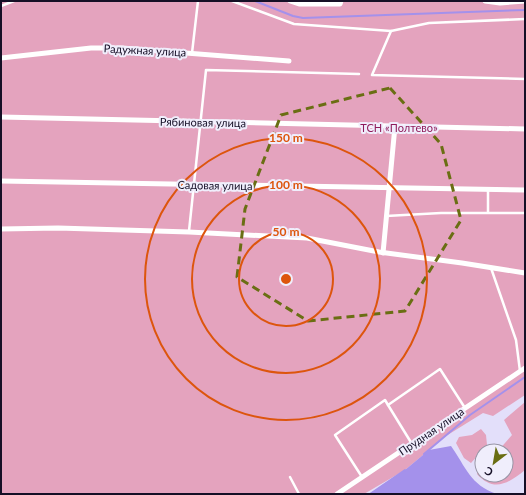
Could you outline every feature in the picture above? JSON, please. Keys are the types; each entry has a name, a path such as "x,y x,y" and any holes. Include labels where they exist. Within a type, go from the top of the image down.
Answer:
{"street":[{"path":"290,1 299,4 340,4 341,1"},
{"path":"485,1 500,3 525,1"},
{"name":"Радужная улица","path":"1,58 91,48 122,48 288,61"},
{"name":"Рябиновая улица","path":"1,117 525,129"},
{"path":"383,253 395,126"},
{"name":"Садовая улица","path":"1,181 525,190"},
{"path":"1,229 58,228 189,232 307,238 383,253 525,273"},
{"name":"Прудная улица","path":"337,494 525,368"}],"lane":[{"path":"1,6 14,1"},
{"path":"192,53 198,1"},
{"path":"232,1 294,24 390,30 429,23 525,19"},
{"path":"390,30 372,74 525,78"},
{"path":"189,232 206,70 359,74"},
{"path":"488,190 488,212"},
{"path":"386,216 441,213 525,212"},
{"path":"491,268 516,340 520,371"},
{"path":"388,406 440,369 465,408"},
{"path":"362,477 335,435 385,400 412,444"},
{"path":"290,477 299,494"}],"highlighted area":[{"path":"390,88 441,144 461,220 405,311 308,321 237,277 245,209 281,115"}],"green space":[{"name":"ТСН «Полтево»","path":"1,1 525,1 525,395 493,416 483,413 446,436 405,470 364,494 1,494"},
{"path":"525,402 525,470 514,478 514,443 505,443 512,435 504,420"},
{"path":"481,429 486,435 487,443 474,443 474,460 471,463 464,458 456,443 459,437 472,435"},
{"path":"489,483 504,483 501,484 495,485"}],"shaded area":[{"path":"451,446 474,479 474,483 478,483 497,494 370,494 405,470 429,450"}],"waterway":[{"path":"255,1 293,16 303,18 525,10"},
{"path":"424,454 470,415 525,377"},
{"path":"370,494 405,470"}]}
